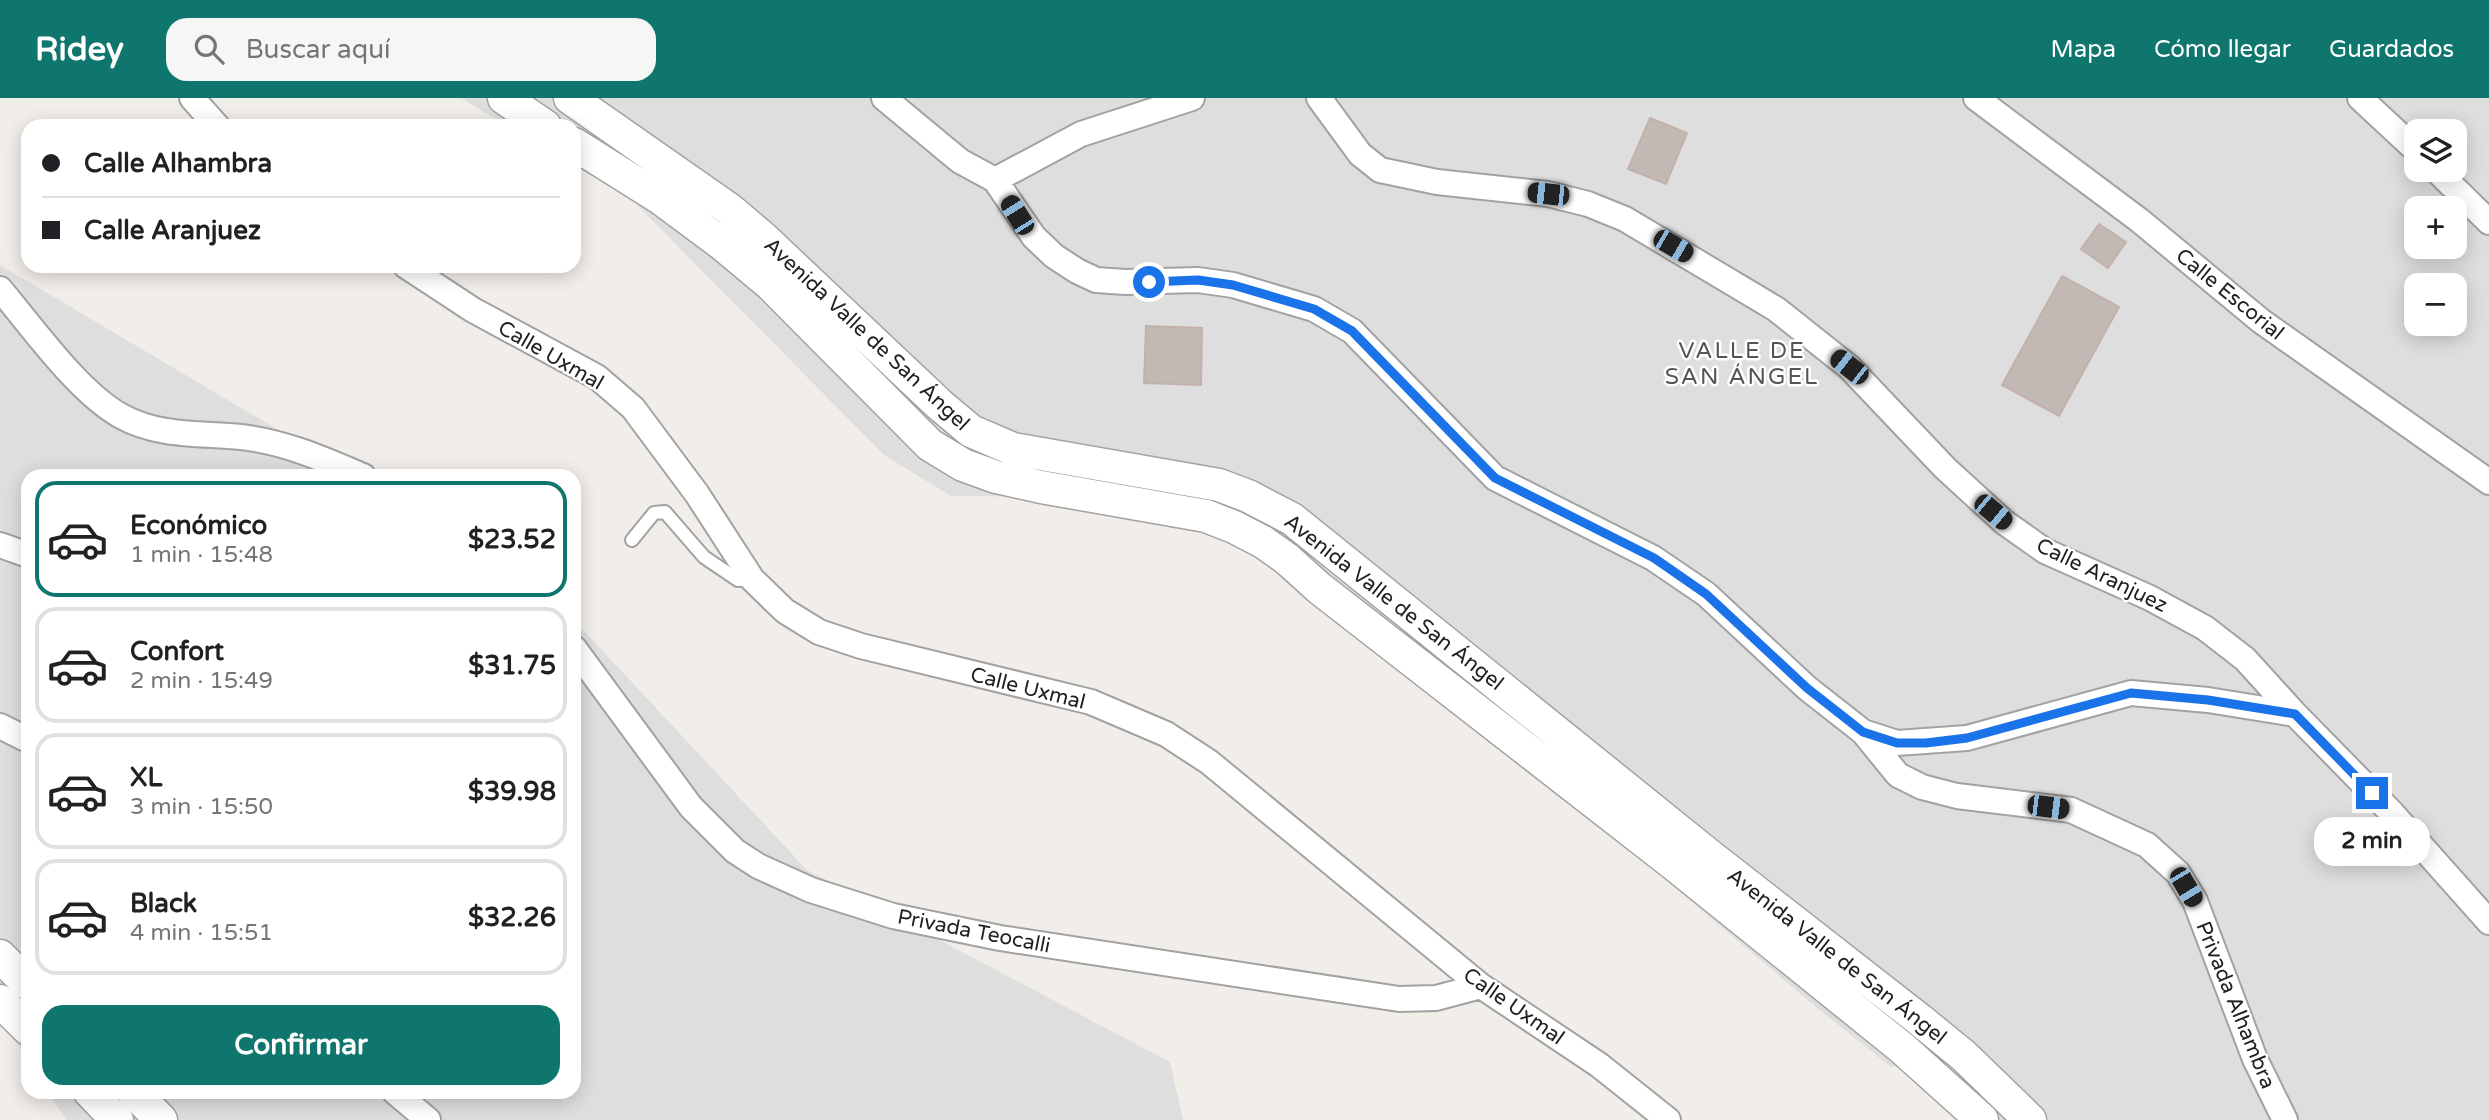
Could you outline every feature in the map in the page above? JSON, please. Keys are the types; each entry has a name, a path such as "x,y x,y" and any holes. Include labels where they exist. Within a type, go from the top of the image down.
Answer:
{"street":[{"path":"192,98 211,119"},
{"path":"504,98 535,119"},
{"name":"Avenida Valle de San Ángel","path":"570,98 729,209 971,431 1013,449 1219,485 1248,496 1292,519 1710,856 1920,1020 1964,1056 2030,1120"},
{"path":"884,98 960,161 995,180 1034,237 1054,256 1096,280 1198,280 1233,285 1314,309 1352,331 1495,478 1654,558 1706,594 1807,688 1863,732 1897,743 1967,738 2131,693 2208,700 2295,714"},
{"path":"995,180 1081,134 1192,98"},
{"name":"Calle Aranjuez","path":"1319,98 1360,154 1380,170 1437,182 1548,194 1588,204 1625,219 1776,309 1849,367 1936,459 2004,522 2045,551 2150,598 2205,628 2245,659 2392,813 2489,922"},
{"name":"Calle Escorial","path":"1976,98 2139,220 2261,321 2489,482"},
{"path":"2360,98 2404,139"},
{"name":"Avenida Valle de San Ángel","path":"581,148 660,198 722,244 770,284 930,445 962,465 996,477 1041,487 1206,516 1263,542 1675,865 1902,1048 1982,1120"},
{"path":"2448,182 2489,222"},
{"name":"Calle Uxmal","path":"417,273 473,310 597,377 633,408 697,494 752,579 785,611 819,632 861,646 989,678 1060,692 1091,702 1166,734 1209,762 1481,986 1600,1066 1668,1120"},
{"path":"0,289 78,379 100,402 122,417 148,427 186,435 241,437 292,446 346,469"},
{"path":"0,545 21,552"},
{"name":"Privada Teocalli","path":"581,658 691,807 736,851 758,866 811,890 894,916 1000,938 1399,999 1436,998 1481,986"},
{"path":"0,726 21,736"},
{"name":"Privada Alhambra","path":"1863,732 1898,775 1922,788 1957,796 2071,810 2147,845 2178,873 2195,901 2255,1059 2285,1120"},
{"path":"0,956 21,977"},
{"path":"0,1001 21,1022"},
{"path":"97,1099 117,1120"},
{"path":"141,1099 161,1120"},
{"path":"403,1099 428,1120"}],"lane":[{"path":"632,540 654,513 665,512 704,557 738,580 752,579"}],"shaded area":[{"path":"461,98 2489,98 2489,1120 1966,1120 1904,1064 1891,1067 1816,1007 1483,726 1247,548 1166,498 951,496 884,455 630,198 581,169 581,119 496,119"},
{"path":"0,265 344,469 21,469 21,1050 0,1017"},
{"path":"581,630 807,870 1170,1062 1183,1120 66,1120 52,1099 581,1099"}],"building":[{"path":"1650,118 1687,133 1666,184 1628,169"},
{"path":"2099,224 2126,242 2108,268 2081,249"},
{"path":"2062,276 2119,307 2059,416 2002,385"},
{"path":"1146,326 1202,328 1201,385 1144,383"}],"district":[{"name":"VALLE DE SAN ÁNGEL","path":"1742,363"}],"route":[{"path":"1149,282 1198,280 1233,285 1314,309 1352,331 1453,438 1495,478 1583,525 1654,558 1706,594 1807,688 1863,732 1897,743 1926,743 1967,738 2079,705 2131,693 2208,700 2295,714 2372,793"}]}
